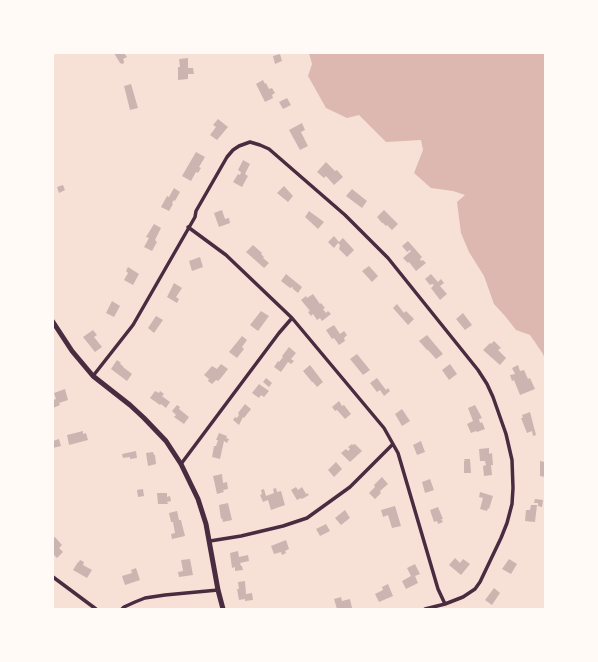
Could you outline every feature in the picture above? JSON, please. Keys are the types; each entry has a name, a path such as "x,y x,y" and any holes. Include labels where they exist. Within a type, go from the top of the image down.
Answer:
{"main road":[{"path":"53,322 72,352 93,376 144,418 166,441 181,464 198,499 206,524 223,609"}],"street":[{"path":"93,376 132,325 227,157 239,146 250,142 269,149 345,215 388,258 488,384 494,397 510,446 512,460 512,504 507,523 480,582 475,589 463,597 445,604 425,609"},
{"path":"188,227 226,255 292,318 384,428 398,453 438,589 445,604"},
{"path":"181,464 279,333 292,318"},
{"path":"210,541 241,536 283,526 307,518 350,487 393,444"},
{"path":"53,577 96,609"},
{"path":"122,609 145,598 218,590"}],"shaded area":[{"path":"309,53 545,53 545,360 543,354 530,335 516,330 494,304 484,276 469,252 461,233 457,202 465,195 453,191 431,188 414,173 423,150 421,140 386,142 359,115 347,118 326,108 308,76 312,64"}],"building":[{"path":"114,53 124,53 127,57 123,59 124,63 120,63"},
{"path":"280,54 282,61 275,64 273,56"},
{"path":"188,58 188,68 193,68 194,74 188,74 188,79 178,80 178,67 180,67 179,59"},
{"path":"263,80 269,89 272,88 275,93 272,95 273,98 265,102 256,84"},
{"path":"131,84 138,108 130,110 124,86"},
{"path":"287,98 291,105 283,109 279,102"},
{"path":"218,119 228,127 217,140 210,135 216,127 213,125"},
{"path":"302,123 305,130 301,132 308,146 300,150 289,130"},
{"path":"196,152 205,157 199,167 201,168 198,173 196,172 191,181 182,176"},
{"path":"243,160 250,164 245,174 248,176 242,187 233,182 238,174 240,175 241,172 238,170"},
{"path":"326,162 335,171 337,170 343,177 334,185 326,176 324,178 317,172"},
{"path":"63,185 65,190 59,193 57,187"},
{"path":"284,186 293,196 288,202 277,193"},
{"path":"174,188 180,192 175,201 174,200 172,203 173,204 169,211 161,207 167,196 169,197"},
{"path":"352,189 367,201 362,208 346,196"},
{"path":"222,210 225,219 229,218 230,223 219,227 214,213"},
{"path":"384,210 398,224 392,230 387,225 386,226 382,223 377,217"},
{"path":"309,211 324,222 318,229 305,217"},
{"path":"154,224 161,228 155,240 157,242 152,251 144,247 149,238 146,237"},
{"path":"334,236 339,242 343,238 354,250 347,257 339,249 340,245 338,243 334,248 328,242"},
{"path":"408,241 422,257 420,259 421,261 423,260 426,263 416,271 409,262 408,263 403,258 411,251 410,250 407,252 402,246"},
{"path":"253,245 262,253 263,258 269,263 264,268 246,252"},
{"path":"200,257 203,267 192,271 189,261"},
{"path":"369,266 378,276 372,282 362,271"},
{"path":"128,267 139,274 133,285 124,280 128,273 126,271"},
{"path":"286,274 302,287 298,293 292,287 290,288 281,281"},
{"path":"431,274 438,282 441,279 444,283 440,286 447,294 440,300 431,288 434,285 430,285 425,279"},
{"path":"174,283 182,288 176,297 179,299 177,303 167,297"},
{"path":"313,294 325,308 323,309 326,313 328,311 331,314 322,321 320,318 317,320 313,314 311,316 308,312 310,311 301,300 306,296 307,298"},
{"path":"112,301 120,306 114,317 106,313"},
{"path":"397,304 404,313 406,311 414,319 408,325 393,308"},
{"path":"261,311 269,316 258,331 250,325"},
{"path":"463,313 472,325 465,330 456,319"},
{"path":"156,316 163,320 154,333 148,328"},
{"path":"334,325 340,334 344,331 347,335 344,338 345,341 339,345 334,338 332,339 326,330"},
{"path":"93,330 97,335 94,337 102,347 95,352 83,337"},
{"path":"427,335 443,354 436,359 419,341"},
{"path":"242,336 247,340 242,347 244,349 237,358 229,352"},
{"path":"494,341 501,348 498,350 506,358 500,365 483,350"},
{"path":"289,347 296,353 291,359 294,361 291,364 288,362 281,372 274,367"},
{"path":"357,354 370,370 363,375 350,359"},
{"path":"117,360 132,374 127,381 111,369"},
{"path":"221,364 228,369 218,381 216,380 212,384 204,375 212,366 217,369"},
{"path":"450,364 457,374 449,380 442,370"},
{"path":"310,365 323,382 317,387 303,371"},
{"path":"518,365 520,371 524,370 528,379 530,378 535,389 520,395 514,380 512,381 510,375 515,374 512,368"},
{"path":"266,378 272,383 269,387 263,382"},
{"path":"377,378 386,390 388,388 390,391 384,396 380,390 377,392 370,383"},
{"path":"259,384 269,391 264,397 261,395 259,398 252,393"},
{"path":"65,389 68,400 59,403 60,405 53,408 53,400 56,399 54,393"},
{"path":"155,391 159,393 160,391 164,394 162,396 170,402 166,408 150,398"},
{"path":"339,401 351,414 345,419 332,407"},
{"path":"245,404 251,409 244,418 243,417 239,425 233,420 235,417 237,418 239,415 238,413"},
{"path":"177,405 180,407 179,409 189,417 184,424 174,417 176,415 172,411"},
{"path":"475,405 482,418 479,419 480,423 482,422 485,429 471,433 467,424 473,421 468,408"},
{"path":"402,409 410,421 402,426 395,414"},
{"path":"530,412 536,435 533,436 532,431 527,433 521,418 523,418 522,415"},
{"path":"83,431 83,434 86,433 88,440 69,445 67,435"},
{"path":"219,433 227,436 226,438 229,439 227,443 224,441 220,459 212,457"},
{"path":"59,439 61,446 53,448 53,441"},
{"path":"421,441 425,452 417,455 413,445"},
{"path":"355,444 362,451 350,462 341,453 346,449 348,451 350,449 348,447"},
{"path":"489,448 489,454 492,453 492,475 484,476 483,466 486,465 485,461 480,461 479,449"},
{"path":"136,451 137,458 123,458 122,454"},
{"path":"153,452 155,455 156,464 148,466 146,453"},
{"path":"464,459 470,459 471,473 464,473"},
{"path":"540,461 545,462 545,477 540,476"},
{"path":"336,462 342,469 334,477 328,470"},
{"path":"222,474 223,483 227,482 228,489 217,494 213,476"},
{"path":"382,477 388,484 380,491 381,493 375,499 369,493"},
{"path":"430,479 434,490 425,493 422,482"},
{"path":"296,487 298,490 302,487 306,494 307,493 309,495 297,500 291,490"},
{"path":"276,488 277,492 281,491 285,505 271,510 268,500 263,502 260,495 262,494 261,490 264,489 266,496 274,493 273,489"},
{"path":"143,489 144,496 138,497 137,490"},
{"path":"480,492 493,496 487,511 480,509 483,498 479,497"},
{"path":"157,493 167,493 167,497 170,496 171,501 167,502 168,504 158,504"},
{"path":"535,499 543,500 542,507 538,506 538,503 534,503"},
{"path":"228,503 232,520 223,522 222,518 221,519 219,505"},
{"path":"531,505 537,505 535,522 525,521 526,510 530,510"},
{"path":"395,506 401,526 392,528 388,515 383,517 381,510"},
{"path":"438,507 443,522 438,524 437,521 434,522 430,510"},
{"path":"345,510 350,518 341,525 335,518"},
{"path":"177,511 185,536 172,539 171,534 175,533 173,522 171,522 169,513"},
{"path":"326,524 330,531 320,536 316,529"},
{"path":"55,537 62,545 59,548 63,552 57,558 53,554 53,539"},
{"path":"286,540 289,549 285,551 286,553 282,555 281,552 274,554 271,546"},
{"path":"238,551 239,557 248,555 249,561 240,563 243,570 235,571 235,567 232,568 230,553"},
{"path":"455,558 460,563 463,559 470,564 461,575 449,565"},
{"path":"190,559 193,575 179,577 178,572 183,571 181,560"},
{"path":"509,559 517,564 511,574 502,569"},
{"path":"80,560 84,562 83,565 92,570 87,578 73,570"},
{"path":"415,564 420,574 415,576 418,583 406,589 402,581 411,576 407,568"},
{"path":"136,568 140,580 125,585 122,576 132,573 131,570"},
{"path":"245,581 246,594 252,593 253,600 239,600 237,589 239,589 238,582"},
{"path":"388,584 393,596 379,602 375,594 383,590 382,587"},
{"path":"494,588 500,593 492,605 485,600"},
{"path":"341,597 342,601 350,599 352,608 337,609 334,599"}]}
